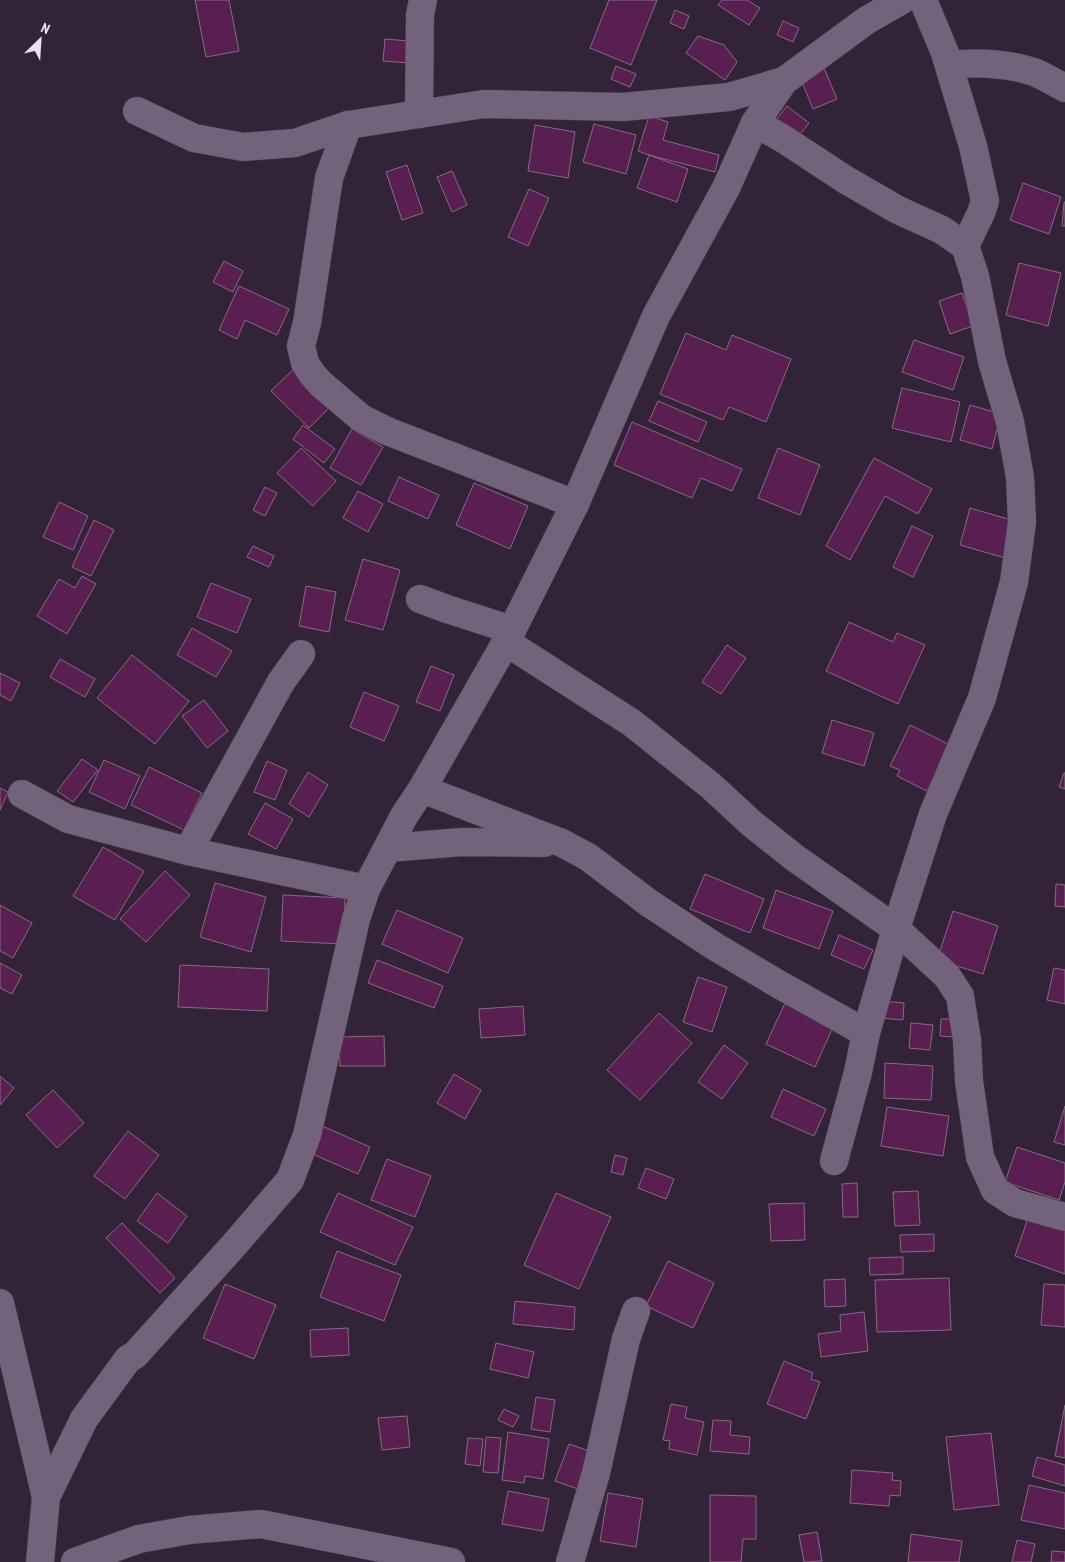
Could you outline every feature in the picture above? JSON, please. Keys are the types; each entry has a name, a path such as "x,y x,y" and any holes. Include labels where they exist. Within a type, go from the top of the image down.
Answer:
{"street":[{"path":"419,114 420,15 423,0"},
{"path":"46,1497 84,1419 121,1368 179,1307 290,1180 307,1135 356,919 366,889 404,816 422,790 509,636 575,504 656,316 726,188 755,123 784,81 867,20 902,0"},
{"path":"923,0 949,64 973,146 985,200 981,213 965,246"},
{"path":"949,64 975,62 997,64 1034,72 1065,88"},
{"path":"136,112 194,138 243,147 295,143 348,125 484,104 623,107 729,97 784,81"},
{"path":"755,123 782,138 846,180 898,210 942,230 965,246 975,276 992,361 1010,422 1020,477 1022,522 1014,582 982,698 934,814 896,929 866,1032 858,1072 834,1161"},
{"path":"348,125 329,178 307,323 301,346 305,363 320,384 360,418 387,431 575,504"},
{"path":"420,599 509,636 632,723 711,786 758,829 795,858 896,929 947,976 960,996 967,1040 969,1081 980,1157 995,1190 1016,1203 1065,1217"},
{"path":"188,851 281,682 302,654"},
{"path":"422,790 562,843 588,857 650,903 714,946 866,1032"},
{"path":"22,794 68,818 188,851 366,889"},
{"path":"388,848 462,842 562,843"},
{"path":"0,1303 46,1497 40,1562"},
{"path":"570,1562 596,1473 626,1339 636,1311"},
{"path":"75,1562 139,1539 189,1530 261,1524 451,1562"}],"building":[{"path":"195,0 229,0 239,51 206,57"},
{"path":"609,0 657,0 631,65 590,48"},
{"path":"722,0 747,0 760,8 749,25 718,5"},
{"path":"675,10 689,16 684,29 670,23"},
{"path":"783,21 799,28 793,42 777,35"},
{"path":"698,36 724,45 737,62 725,80 686,53"},
{"path":"385,39 409,41 408,63 383,61"},
{"path":"616,66 636,74 630,87 611,79"},
{"path":"824,68 837,99 813,109 800,77"},
{"path":"787,106 809,123 798,137 776,120"},
{"path":"649,116 668,122 663,140 719,155 715,172 638,151"},
{"path":"594,124 636,135 626,174 583,162"},
{"path":"535,125 575,132 568,178 528,171"},
{"path":"649,155 688,169 677,202 637,188"},
{"path":"407,165 423,213 402,220 386,172"},
{"path":"452,171 467,205 452,212 437,177"},
{"path":"1023,183 1061,197 1049,234 1010,220"},
{"path":"529,189 549,198 528,246 508,237"},
{"path":"1064,202 1065,226 1062,226"},
{"path":"224,261 243,271 233,292 213,282"},
{"path":"1019,263 1061,273 1048,326 1006,315"},
{"path":"239,286 289,309 277,335 245,320 237,339 219,330"},
{"path":"962,293 973,326 950,334 939,301"},
{"path":"686,333 726,350 732,335 791,359 766,422 729,407 723,420 660,394"},
{"path":"914,340 964,357 953,390 902,372"},
{"path":"297,366 334,403 309,428 271,391"},
{"path":"902,388 960,402 951,442 892,428"},
{"path":"658,401 707,422 698,442 649,421"},
{"path":"970,405 1001,414 992,449 960,440"},
{"path":"632,422 742,469 732,491 701,478 692,498 614,465"},
{"path":"303,425 335,449 324,463 293,439"},
{"path":"352,429 383,447 361,485 330,468"},
{"path":"301,448 336,481 313,506 277,473"},
{"path":"778,448 820,465 800,515 758,498"},
{"path":"874,458 932,489 918,514 885,496 850,560 826,546"},
{"path":"399,477 439,495 428,519 388,501"},
{"path":"474,483 528,506 510,549 456,525"},
{"path":"265,487 277,493 265,516 253,510"},
{"path":"358,491 383,504 368,532 343,518"},
{"path":"59,502 88,516 73,550 43,537"},
{"path":"970,508 1015,521 1005,558 960,545"},
{"path":"94,520 114,530 91,576 72,567"},
{"path":"912,526 933,536 913,577 893,567"},
{"path":"253,546 274,556 269,567 247,557"},
{"path":"363,559 400,570 383,630 345,620"},
{"path":"82,576 96,584 67,634 37,616 59,579 75,588"},
{"path":"211,583 251,599 237,633 197,617"},
{"path":"306,586 336,592 329,632 299,626"},
{"path":"849,622 893,642 897,633 925,645 898,704 826,671"},
{"path":"192,628 232,651 216,677 177,655"},
{"path":"727,645 746,658 721,694 702,682"},
{"path":"132,655 189,701 155,744 97,698"},
{"path":"60,659 95,679 85,697 50,677"},
{"path":"431,666 454,675 440,711 416,702"},
{"path":"0,673 20,683 11,701 0,695"},
{"path":"364,692 399,706 384,741 350,727"},
{"path":"204,700 228,731 207,748 182,716"},
{"path":"832,720 874,733 864,766 822,753"},
{"path":"910,725 950,745 927,791 897,776 900,770 890,766"},
{"path":"82,759 98,770 73,802 57,791"},
{"path":"104,760 140,776 125,809 89,792"},
{"path":"267,761 287,770 275,800 254,792"},
{"path":"149,767 202,793 184,830 131,805"},
{"path":"308,772 328,785 309,817 289,804"},
{"path":"1065,773 1065,789 1059,787"},
{"path":"0,788 8,792 0,810"},
{"path":"265,803 293,819 276,849 248,834"},
{"path":"103,847 144,871 115,920 73,896"},
{"path":"165,871 190,895 146,942 120,919"},
{"path":"705,874 764,899 750,933 690,909"},
{"path":"215,883 266,897 251,952 200,937"},
{"path":"1056,884 1065,885 1065,907 1055,906"},
{"path":"776,890 833,911 819,949 763,928"},
{"path":"283,895 345,898 343,944 281,941"},
{"path":"0,905 32,923 13,958 0,951"},
{"path":"397,910 463,938 448,973 382,944"},
{"path":"953,911 998,926 983,974 937,960"},
{"path":"839,935 873,950 864,969 831,955"},
{"path":"377,960 443,986 434,1008 368,983"},
{"path":"0,963 22,975 12,994 0,988"},
{"path":"180,965 269,969 267,1011 178,1007"},
{"path":"1054,968 1065,970 1065,1004 1047,1000"},
{"path":"698,977 727,987 712,1032 683,1022"},
{"path":"883,1001 904,1003 903,1020 882,1018"},
{"path":"785,1003 834,1025 815,1067 766,1044"},
{"path":"523,1006 525,1035 481,1038 479,1009"},
{"path":"659,1013 692,1043 640,1100 607,1070"},
{"path":"941,1019 955,1019 954,1037 940,1036"},
{"path":"911,1023 933,1025 930,1050 909,1048"},
{"path":"384,1036 385,1066 340,1066 339,1037"},
{"path":"724,1045 748,1063 722,1099 698,1082"},
{"path":"885,1063 933,1066 931,1100 884,1098"},
{"path":"454,1074 481,1090 465,1119 437,1103"},
{"path":"0,1076 14,1088 0,1105"},
{"path":"783,1089 826,1109 814,1136 771,1117"},
{"path":"53,1090 84,1123 57,1148 26,1115"},
{"path":"1065,1106 1065,1145 1054,1142"},
{"path":"887,1107 949,1116 943,1156 881,1146"},
{"path":"320,1125 370,1147 358,1174 308,1152"},
{"path":"128,1131 159,1155 125,1199 94,1176"},
{"path":"1017,1147 1065,1163 1065,1182 1059,1200 1005,1182"},
{"path":"615,1155 627,1158 623,1175 611,1172"},
{"path":"387,1159 431,1176 415,1217 371,1200"},
{"path":"646,1168 674,1179 666,1199 638,1188"},
{"path":"857,1183 858,1217 843,1217 842,1184"},
{"path":"918,1191 920,1225 895,1226 893,1192"},
{"path":"157,1193 187,1216 168,1243 137,1221"},
{"path":"338,1193 413,1227 395,1265 320,1232"},
{"path":"556,1193 611,1217 579,1289 524,1265"},
{"path":"804,1203 805,1240 771,1241 769,1204"},
{"path":"1028,1218 1065,1231 1065,1274 1015,1256"},
{"path":"122,1223 175,1278 160,1293 106,1238"},
{"path":"934,1234 934,1251 901,1252 900,1235"},
{"path":"337,1251 401,1275 384,1321 320,1297"},
{"path":"903,1257 903,1274 870,1275 869,1258"},
{"path":"668,1261 714,1283 693,1328 646,1306"},
{"path":"949,1278 951,1330 877,1332 875,1280"},
{"path":"845,1279 846,1306 825,1307 824,1280"},
{"path":"225,1284 276,1305 254,1359 203,1338"},
{"path":"1044,1284 1065,1285 1065,1327 1041,1325"},
{"path":"515,1301 575,1307 574,1330 513,1324"},
{"path":"864,1312 868,1351 821,1357 818,1334 841,1331 840,1315"},
{"path":"348,1328 349,1355 311,1357 310,1330"},
{"path":"496,1343 534,1352 528,1378 490,1369"},
{"path":"784,1361 813,1373 811,1379 820,1382 806,1419 767,1404"},
{"path":"536,1397 555,1400 550,1432 531,1429"},
{"path":"671,1404 687,1407 685,1418 704,1422 697,1455 669,1449 670,1441 663,1440"},
{"path":"1065,1405 1065,1458 1055,1456"},
{"path":"504,1409 519,1416 513,1427 498,1420"},
{"path":"407,1416 410,1447 382,1450 378,1418"},
{"path":"713,1420 731,1421 730,1435 750,1437 749,1454 710,1451"},
{"path":"508,1432 549,1439 543,1479 525,1476 524,1483 502,1480"},
{"path":"991,1433 999,1505 954,1510 946,1437"},
{"path":"486,1437 501,1438 498,1473 483,1472"},
{"path":"468,1438 483,1439 480,1466 465,1464"},
{"path":"569,1444 592,1452 578,1489 555,1481"},
{"path":"1037,1457 1065,1465 1065,1486 1032,1476"},
{"path":"852,1470 893,1473 892,1480 901,1481 900,1496 890,1495 889,1506 850,1503"},
{"path":"1029,1485 1065,1493 1065,1529 1021,1520"},
{"path":"508,1491 549,1499 543,1531 502,1524"},
{"path":"608,1493 643,1499 636,1547 600,1541"},
{"path":"710,1495 756,1496 756,1539 743,1539 741,1562 710,1562"},
{"path":"817,1532 822,1561 804,1562 799,1535"},
{"path":"911,1534 962,1541 959,1562 908,1562"},
{"path":"1017,1540 1035,1544 1031,1562 1012,1562"},
{"path":"1052,1551 1065,1552 1065,1562 1051,1562"}]}
